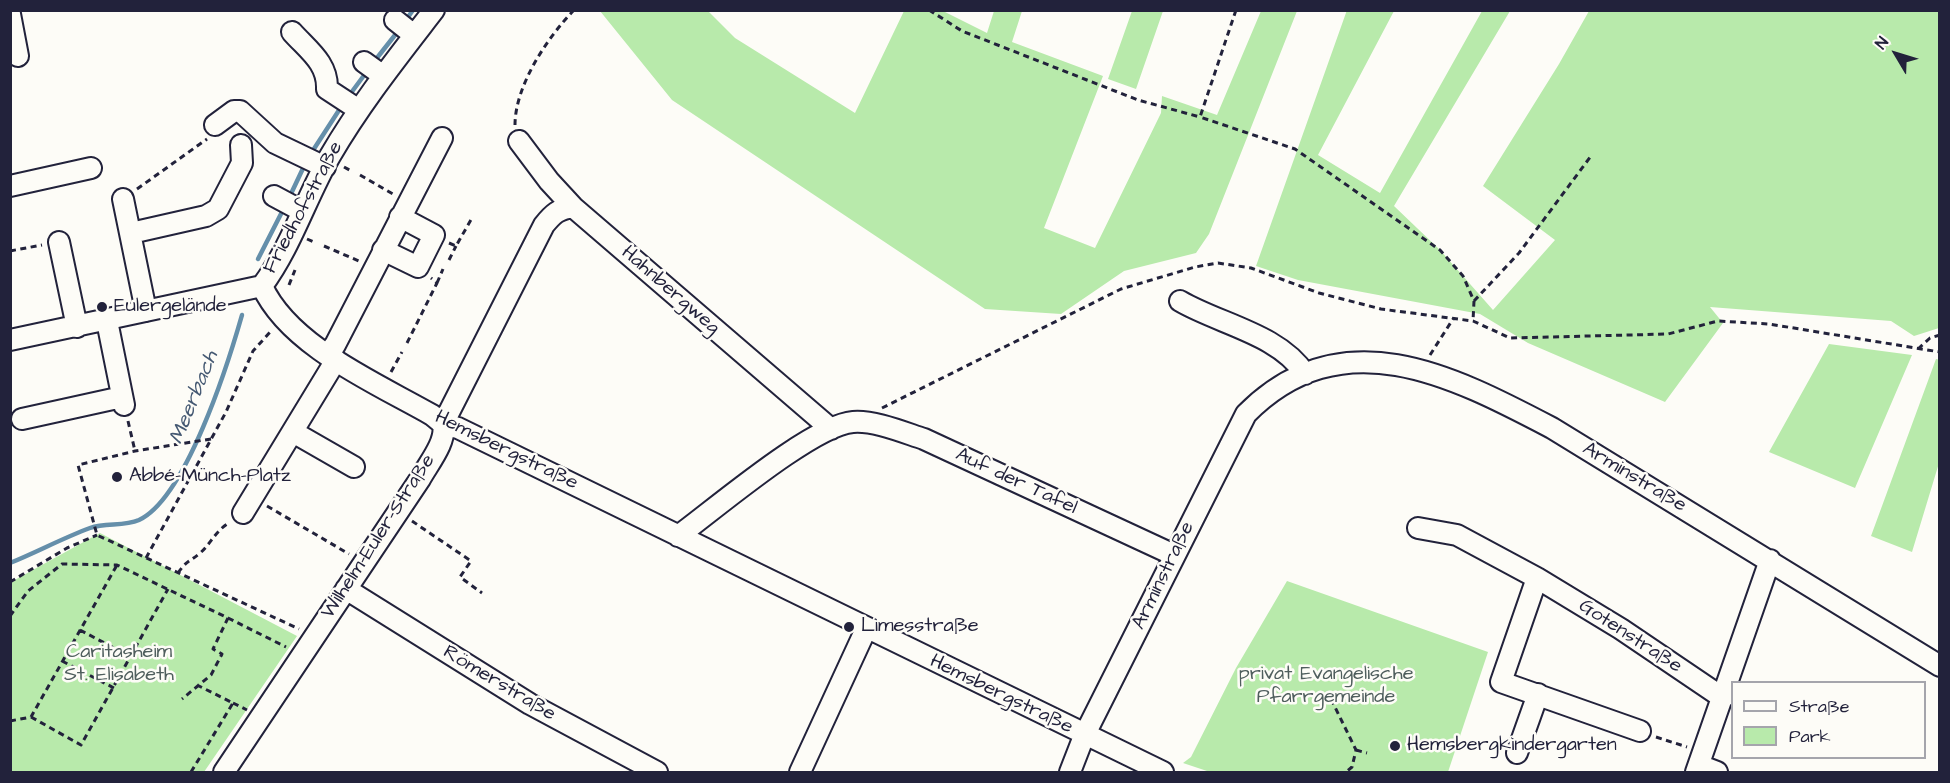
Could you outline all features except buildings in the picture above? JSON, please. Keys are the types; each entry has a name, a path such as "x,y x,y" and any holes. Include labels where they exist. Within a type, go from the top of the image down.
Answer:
{"street":[{"name":"Friedhofstraße","path":"10,340 262,286 279,259 288,204 349,104 406,28 433,11"},
{"path":"10,14 18,56"},
{"path":"292,32 325,70 327,89 349,104"},
{"path":"211,132 234,111 240,111 275,143 315,162"},
{"path":"248,505 293,432 332,357 335,345 378,259 442,138"},
{"name":"Hahnbergweg","path":"519,141 549,182 573,207 831,429"},
{"path":"131,234 206,216 218,209 242,163 241,145"},
{"path":"10,186 91,168"},
{"path":"123,199 146,311"},
{"name":"Wilhelm-Euler-Straße","path":"224,772 399,512 440,442 444,433 443,424 544,225 553,213 561,208 573,207"},
{"path":"378,259 417,267 434,236 404,210"},
{"path":"59,242 76,327"},
{"name":"Hemsbergstraße","path":"262,286 283,319 332,357 432,414 443,424 458,428 1084,736 1163,772"},
{"path":"1180,301 1269,344 1291,357 1305,374"},
{"path":"22,419 123,401 107,321"},
{"name":"Arminstraße","path":"1070,772 1084,736 1246,414 1276,388 1305,374 1325,366 1366,361 1395,363 1455,381 1493,397 1552,428 1940,666"},
{"path":"678,536 788,454 831,429 854,422"},
{"name":"Auf der Tafel","path":"854,422 887,427 924,439 1174,555"},
{"path":"293,432 354,467"},
{"name":"Gotenstraße","path":"1418,528 1457,535 1537,578 1621,629 1723,698"},
{"path":"1717,772 1700,763 1770,560"},
{"path":"1537,578 1502,682 1640,731"},
{"name":"Römerstraße","path":"346,590 530,704 657,772"},
{"path":"800,772 866,629"},
{"path":"1517,753 1538,694"}],"path":[{"path":"519,141 515,110 524,80 574,10"},
{"path":"929,10 962,31 1138,100 1200,117 1294,149 1440,250 1463,276 1474,301 1473,321"},
{"path":"1200,117 1236,10"},
{"path":"123,199 211,132"},
{"path":"1474,301 1520,253 1591,156"},
{"path":"360,175 404,210"},
{"path":"449,260 471,218"},
{"path":"434,236 456,246"},
{"path":"10,250 59,242"},
{"path":"324,246 378,259"},
{"path":"854,422 1121,289 1195,267 1218,263 1238,265 1319,293 1381,309 1486,324 1510,338 1668,334 1719,321 1769,324 1940,352"},
{"path":"417,267 437,283"},
{"path":"407,343 444,269"},
{"path":"146,558 211,439 253,351 283,319"},
{"path":"1430,355 1453,319"},
{"path":"1918,349 1930,338 1940,335"},
{"path":"383,387 402,352"},
{"path":"123,401 135,451"},
{"path":"97,535 78,465 135,451 211,439"},
{"path":"178,573 188,559 198,554 218,529 248,505 363,563"},
{"path":"399,512 471,561 460,577 482,593"},
{"path":"10,582 67,548 97,535 313,637"},
{"path":"10,616 28,591 62,564 117,565 286,645 282,652"},
{"path":"31,717 117,565"},
{"path":"10,721 31,717 81,745 168,589"},
{"path":"182,699 211,675 222,654 213,649 228,618"},
{"path":"80,630 131,657"},
{"path":"62,661 114,688"},
{"path":"191,772 232,703 197,685"},
{"path":"1331,699 1356,750 1352,767 1346,772"},
{"path":"1640,731 1700,763"},
{"path":"1356,750 1367,753"}],"green space":[{"path":"1347,10 1394,11 1318,155 1380,193 1482,11 1510,11 1394,206 1440,250 1493,310 1555,240 1483,186 1589,11 1939,11 1939,328 1914,336 1891,321 1710,307 1723,323 1665,402 1528,343 1480,314 1298,280 1256,266"},
{"path":"600,11 708,11 735,38 855,113 904,11 943,11 987,33 994,11 1022,11 1012,42 1103,76 1044,228 1095,248 1161,113 1162,96 1217,115 1261,11 1297,11 1209,234 1196,253 1124,271 1061,314 985,309 672,100"},
{"path":"1132,11 1163,11 1136,89 1108,79"},
{"path":"1829,344 1912,355 1855,488 1769,452"},
{"path":"1936,359 1940,360 1939,463 1912,552 1871,536"},
{"name":"Caritasheim St. Elisabeth","path":"100,533 297,636 204,772 11,772 11,582"},
{"name":"privat Evangelische Pfarrgemeinde","path":"1287,581 1488,652 1448,772 1210,772 1183,763 1191,757 1236,668"}],"waterway":[{"name":"Meerbach","path":"406,20 413,10"},
{"name":"Meerbach","path":"373,63 399,30"},
{"name":"Meerbach","path":"348,97 368,70"},
{"name":"Meerbach","path":"310,155 343,104"},
{"name":"Meerbach","path":"289,198 306,162"},
{"name":"Meerbach","path":"258,259 284,208"},
{"name":"Meerbach","path":"10,563 90,528 139,520 156,507 173,486 203,428 227,365 242,315"}],"place":[{"name":"Eulergelände","path":"102,307"},
{"name":"Abbé-Münch-Platz","path":"117,477"},
{"name":"Limesstraße","path":"849,627"},
{"name":"Hemsbergkindergarten","path":"1395,746"}]}
